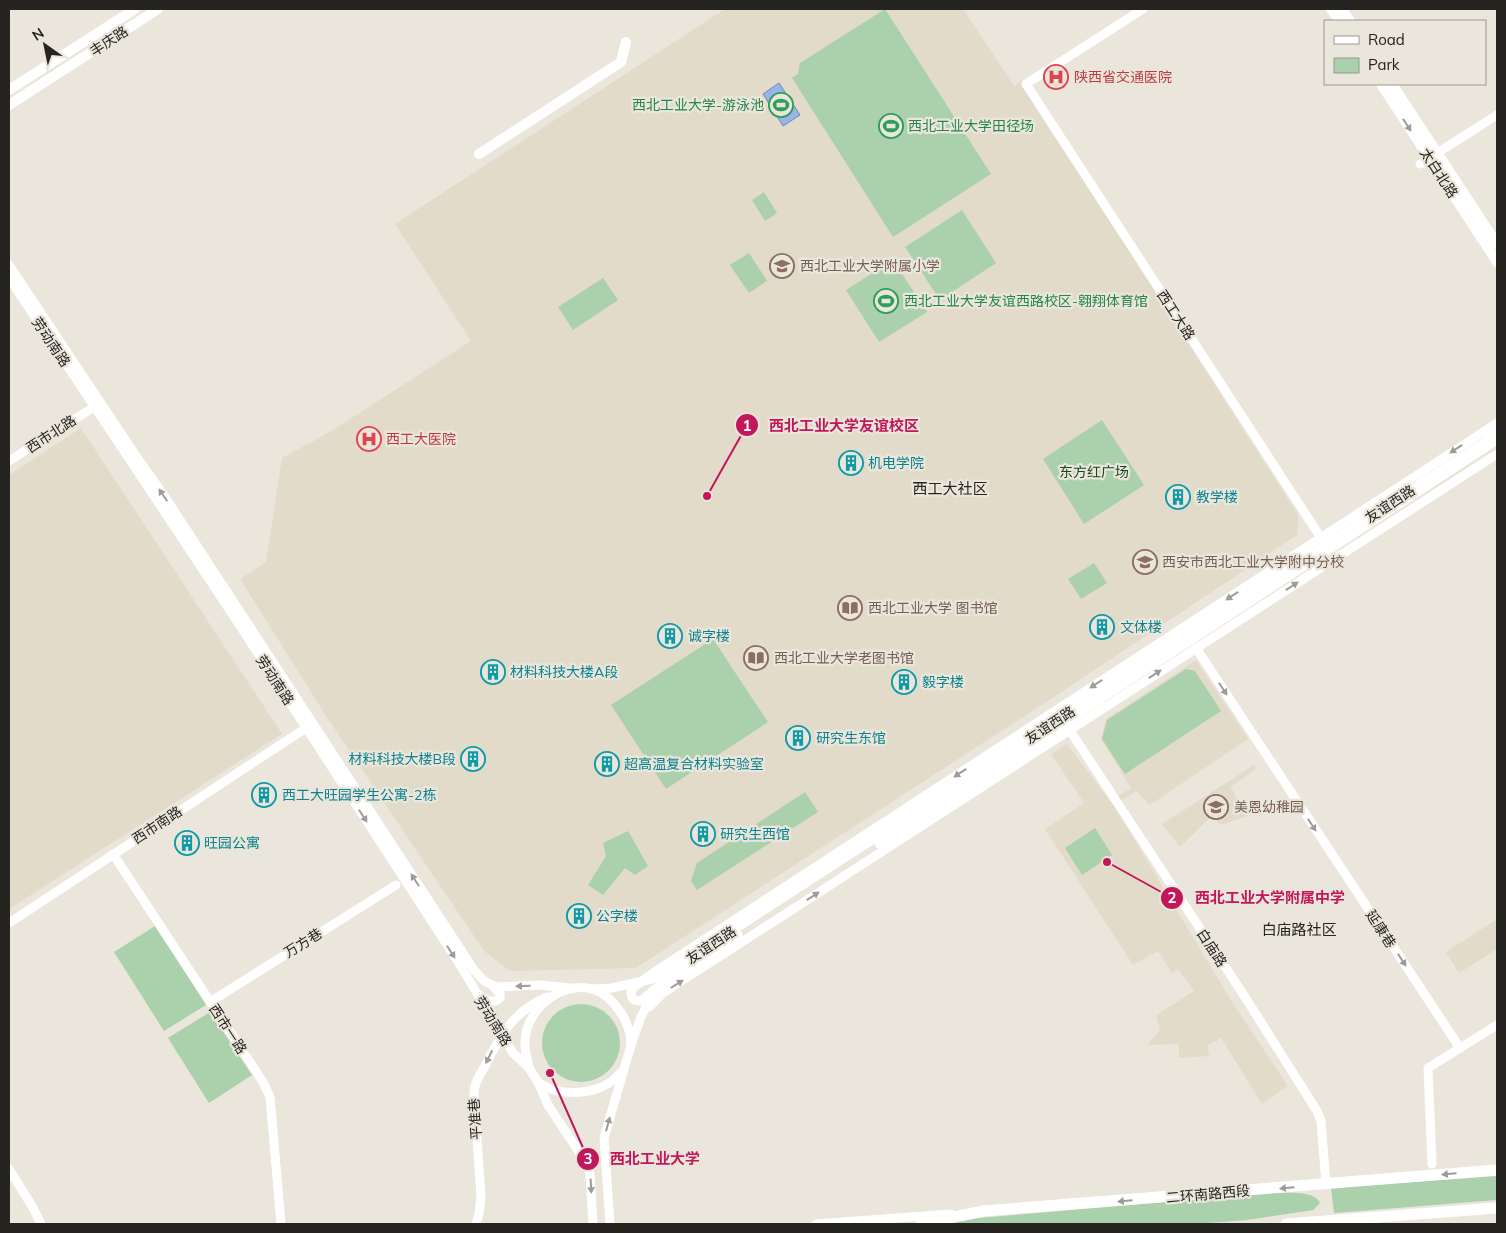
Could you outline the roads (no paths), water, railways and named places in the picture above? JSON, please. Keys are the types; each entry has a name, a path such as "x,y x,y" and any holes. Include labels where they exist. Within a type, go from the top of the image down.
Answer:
{"highway":[{"name":"二环南路西段","path":"921,1224 983,1211 1497,1170"},
{"path":"1286,1224 1329,1223 1497,1208"}],"main road":[{"name":"丰庆路","path":"9,90 135,9"},
{"name":"丰庆路","path":"9,105 158,9"},
{"path":"1331,9 1339,20"},
{"path":"1342,9 1349,20"},
{"path":"479,154 621,62 626,42"},
{"name":"太白北路","path":"1382,85 1497,262"},
{"name":"太白北路","path":"1392,85 1429,158 1497,244"}],"street":[{"name":"西工大路","path":"1143,9 1026,84 1324,541"},
{"path":"1429,158 1497,115"},
{"name":"劳动南路","path":"9,265 163,494 474,970 484,981 493,986 539,985 571,988"},
{"name":"劳动南路","path":"9,278 231,612 457,960 471,987 513,1054 529,1068 538,1082 548,1105 587,1164 590,1174 593,1224"},
{"name":"西市北路","path":"9,461 94,407"},
{"path":"655,990 641,1001 634,1000 631,996 631,990 680,955 1324,541 1497,423"},
{"name":"友谊西路","path":"1324,541 1485,442 1497,431"},
{"name":"友谊西路","path":"631,1045 641,1017 655,990 1067,727 1497,440"},
{"path":"641,1017 663,993 1067,727 1196,648 1497,454"},
{"name":"延康巷","path":"1196,648 1460,1048"},
{"name":"白庙路","path":"1067,727 1245,997 1316,1111 1321,1121 1326,1184"},
{"name":"西市南路","path":"9,923 306,728"},
{"name":"西市一路","path":"113,854 263,1082 270,1097 281,1224"},
{"name":"万方巷","path":"210,1002 396,885"},
{"path":"529,1068 524,1042 526,1029 542,1004 571,988 612,988 643,982"},
{"path":"471,987 481,997 491,1002 498,1000 500,996 498,990 493,986"},
{"path":"592,989 603,994 619,1010 631,1035 631,1045 604,1138 610,1224"},
{"name":"平准巷","path":"476,1224 481,1196 474,1090 501,1035 520,1012 542,999 561,992"},
{"path":"1432,1164 1428,1068 1497,1025"},
{"path":"538,1082 543,1086 562,1091 590,1090 614,1080 623,1068"},
{"path":"9,1169 41,1224"},
{"path":"816,1224 983,1211"}],"water":[{"name":"西北工业大学-游泳池","path":"779,83 800,115 783,126 763,94"}],"place":[{"name":"陕西省交通医院","path":"1056,77"},
{"name":"西北工业大学-游泳池","path":"781,105"},
{"name":"西北工业大学田径场","path":"891,126"},
{"name":"西北工业大学附属小学","path":"782,266"},
{"name":"西北工业大学友谊西路校区-翱翔体育馆","path":"886,301"},
{"name":"西工大医院","path":"369,439"},
{"name":"机电学院","path":"851,463"},
{"name":"西北工业大学友谊校区","path":"707,496"},
{"name":"教学楼","path":"1178,497"},
{"name":"西安市西北工业大学附中分校","path":"1145,562"},
{"name":"西北工业大学 图书馆","path":"850,608"},
{"name":"文体楼","path":"1102,627"},
{"name":"诚字楼","path":"670,636"},
{"name":"西北工业大学老图书馆","path":"756,658"},
{"name":"材料科技大楼A段","path":"493,672"},
{"name":"毅字楼","path":"904,682"},
{"name":"研究生东馆","path":"798,738"},
{"name":"材料科技大楼B段","path":"473,759"},
{"name":"超高温复合材料实验室","path":"607,764"},
{"name":"西工大旺园学生公寓-2栋","path":"264,795"},
{"name":"美恩幼稚园","path":"1216,807"},
{"name":"研究生西馆","path":"703,834"},
{"name":"旺园公寓","path":"187,843"},
{"name":"西北工业大学附属中学","path":"1107,862"},
{"name":"公字楼","path":"579,916"},
{"name":"西北工业大学","path":"550,1073"}],"district":[{"name":"西工大社区","path":"950,489"},
{"name":"白庙路社区","path":"1299,930"}],"park label":[{"name":"东方红广场","path":"1094,472"}]}
